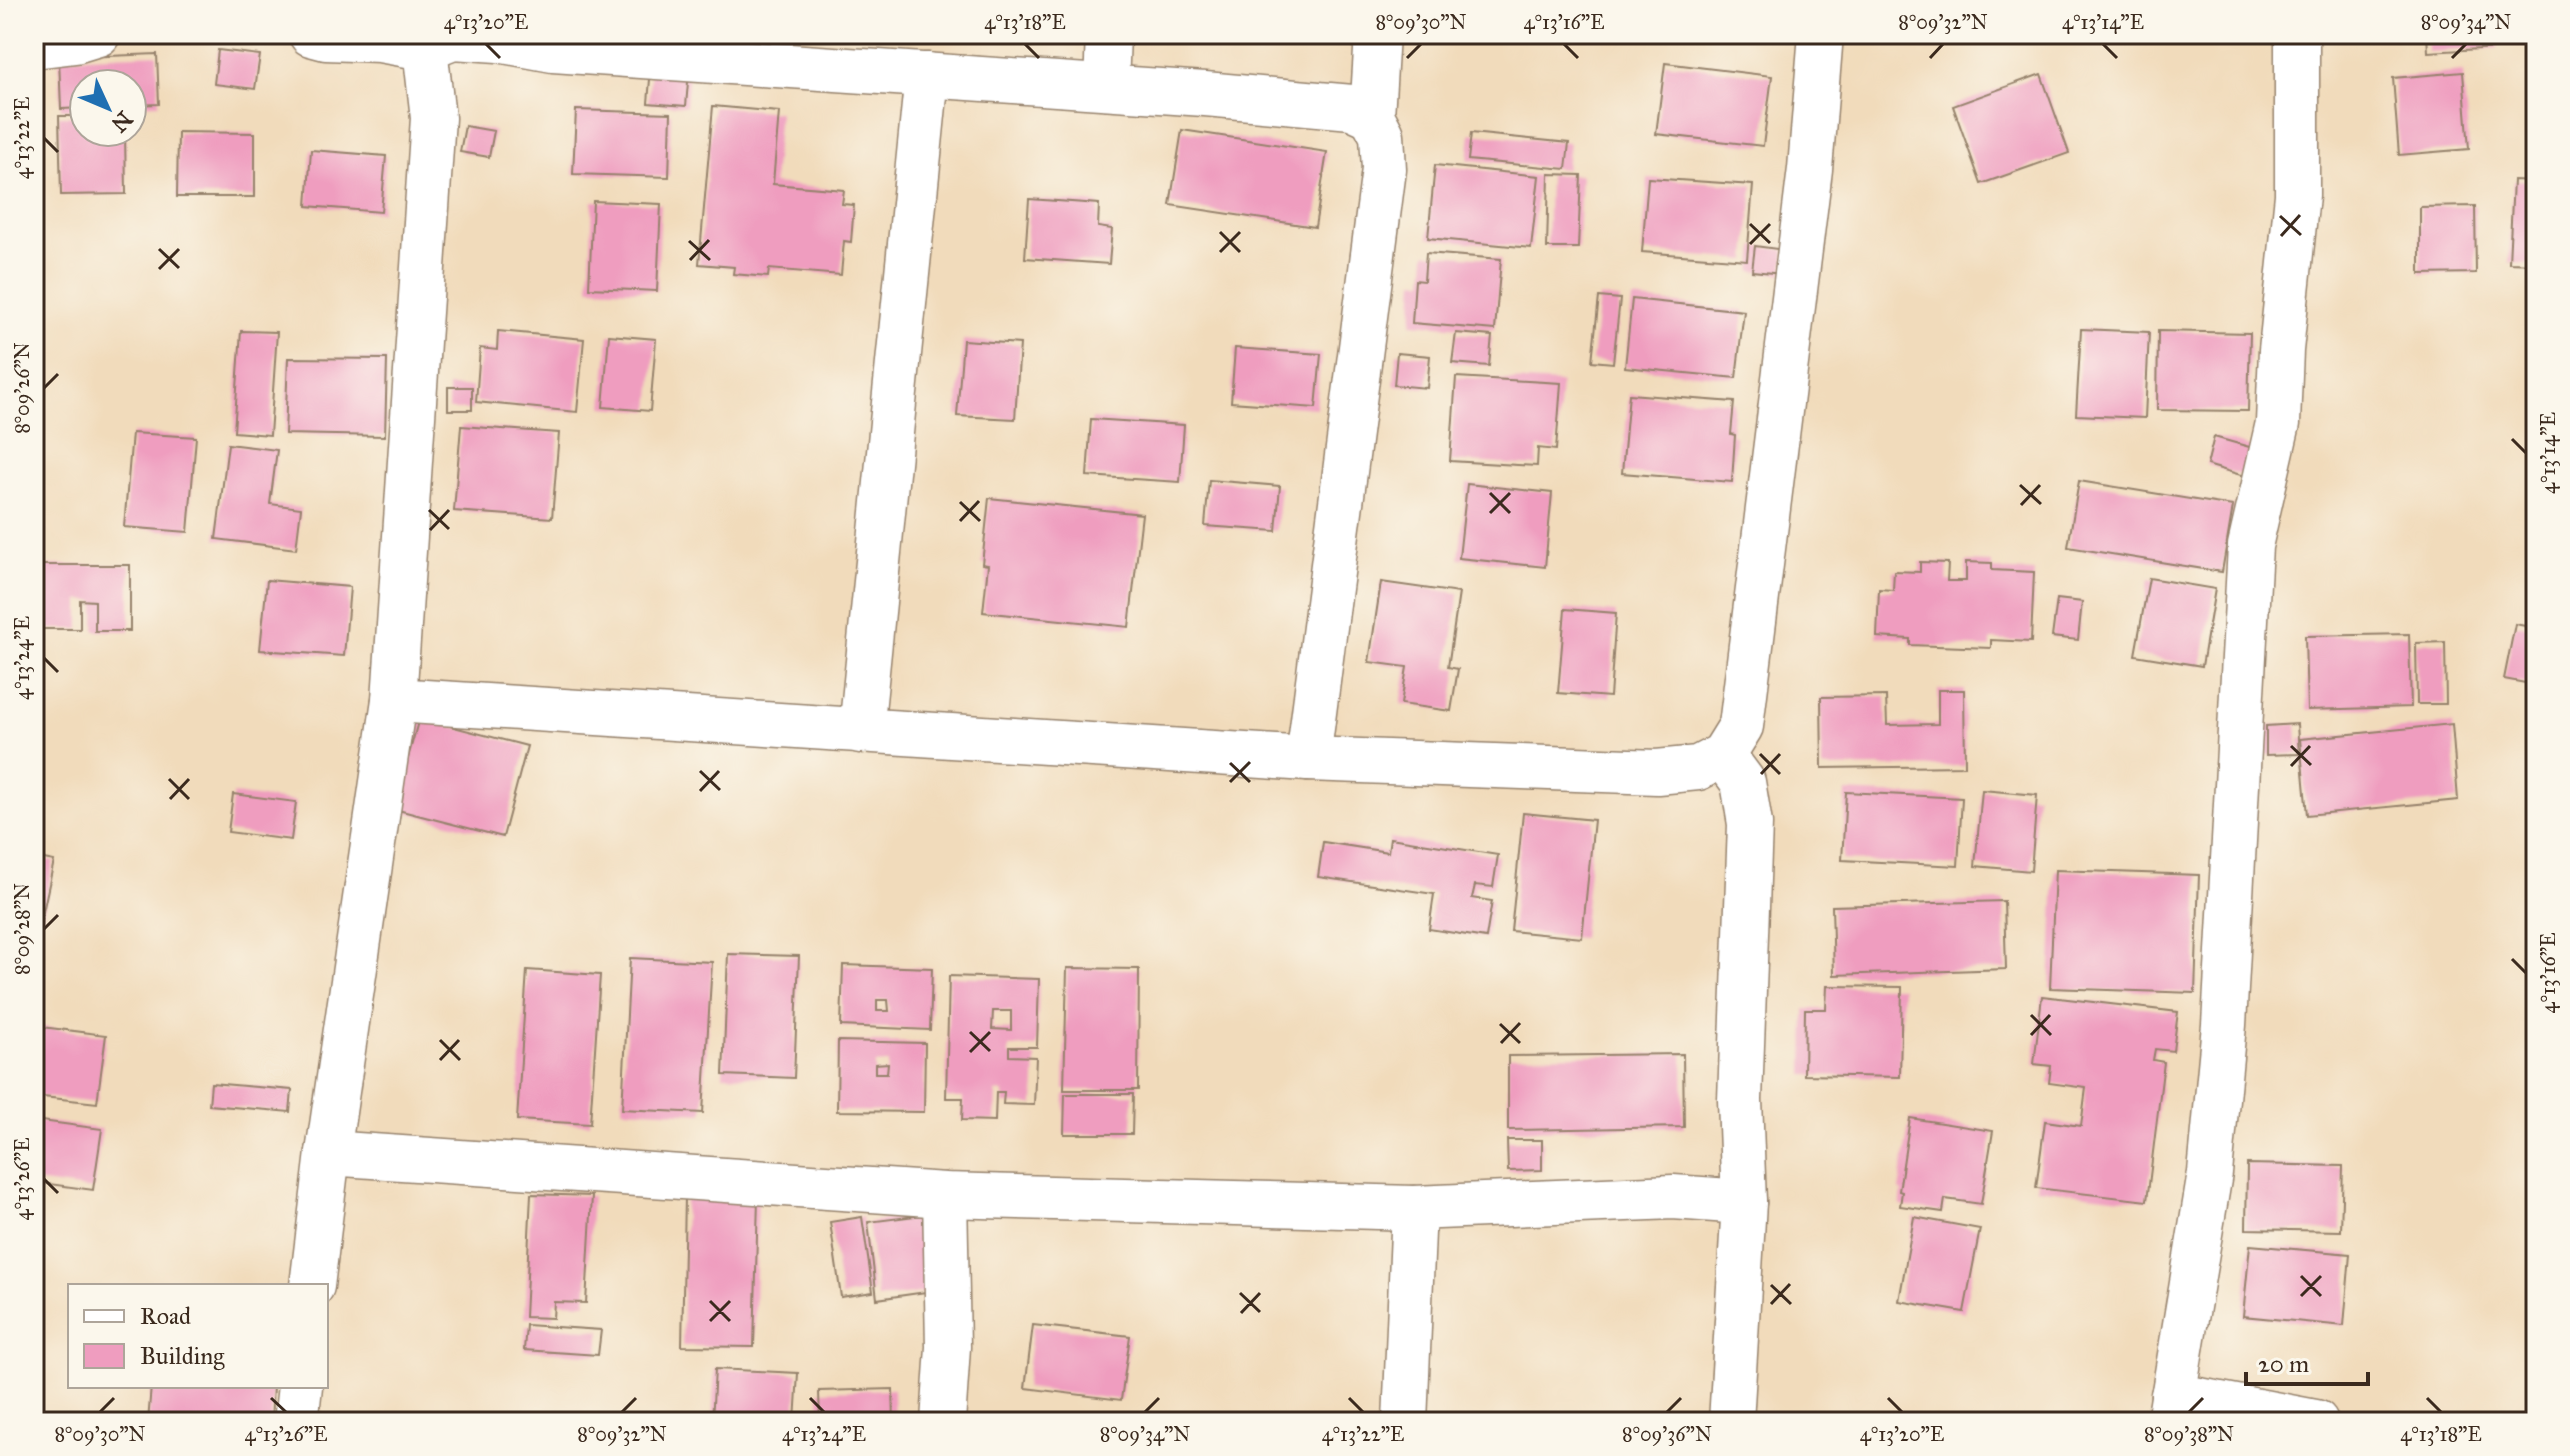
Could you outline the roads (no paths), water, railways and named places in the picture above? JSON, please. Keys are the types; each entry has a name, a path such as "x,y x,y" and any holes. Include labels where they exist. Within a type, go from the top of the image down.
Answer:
{"street":[{"path":"34,46 75,41 98,34"},
{"path":"1106,87 1108,34"},
{"path":"1308,759 1384,169 1382,135 1372,116 1377,34"},
{"path":"394,700 1308,759 1657,772 1698,768 1723,755 1741,726 1810,169 1821,34"},
{"path":"2297,34 2297,195 2281,350 2278,423 2250,546 2225,1010 2213,1144 2171,1408 2316,1422"},
{"path":"321,35 425,48 453,37 498,40 553,50 710,47 927,75 1352,107 1372,116"},
{"path":"312,1284 328,1153 394,700 433,118 425,48"},
{"path":"861,731 927,75"},
{"path":"1723,755 1743,782 1750,824 1740,1100 1744,1202 1731,1422"},
{"path":"328,1153 945,1195 1414,1208 1673,1197 1744,1202"},
{"path":"943,1422 948,1347 945,1195"},
{"path":"1405,1422 1414,1208"},
{"path":"296,1422 300,1388"}]}
